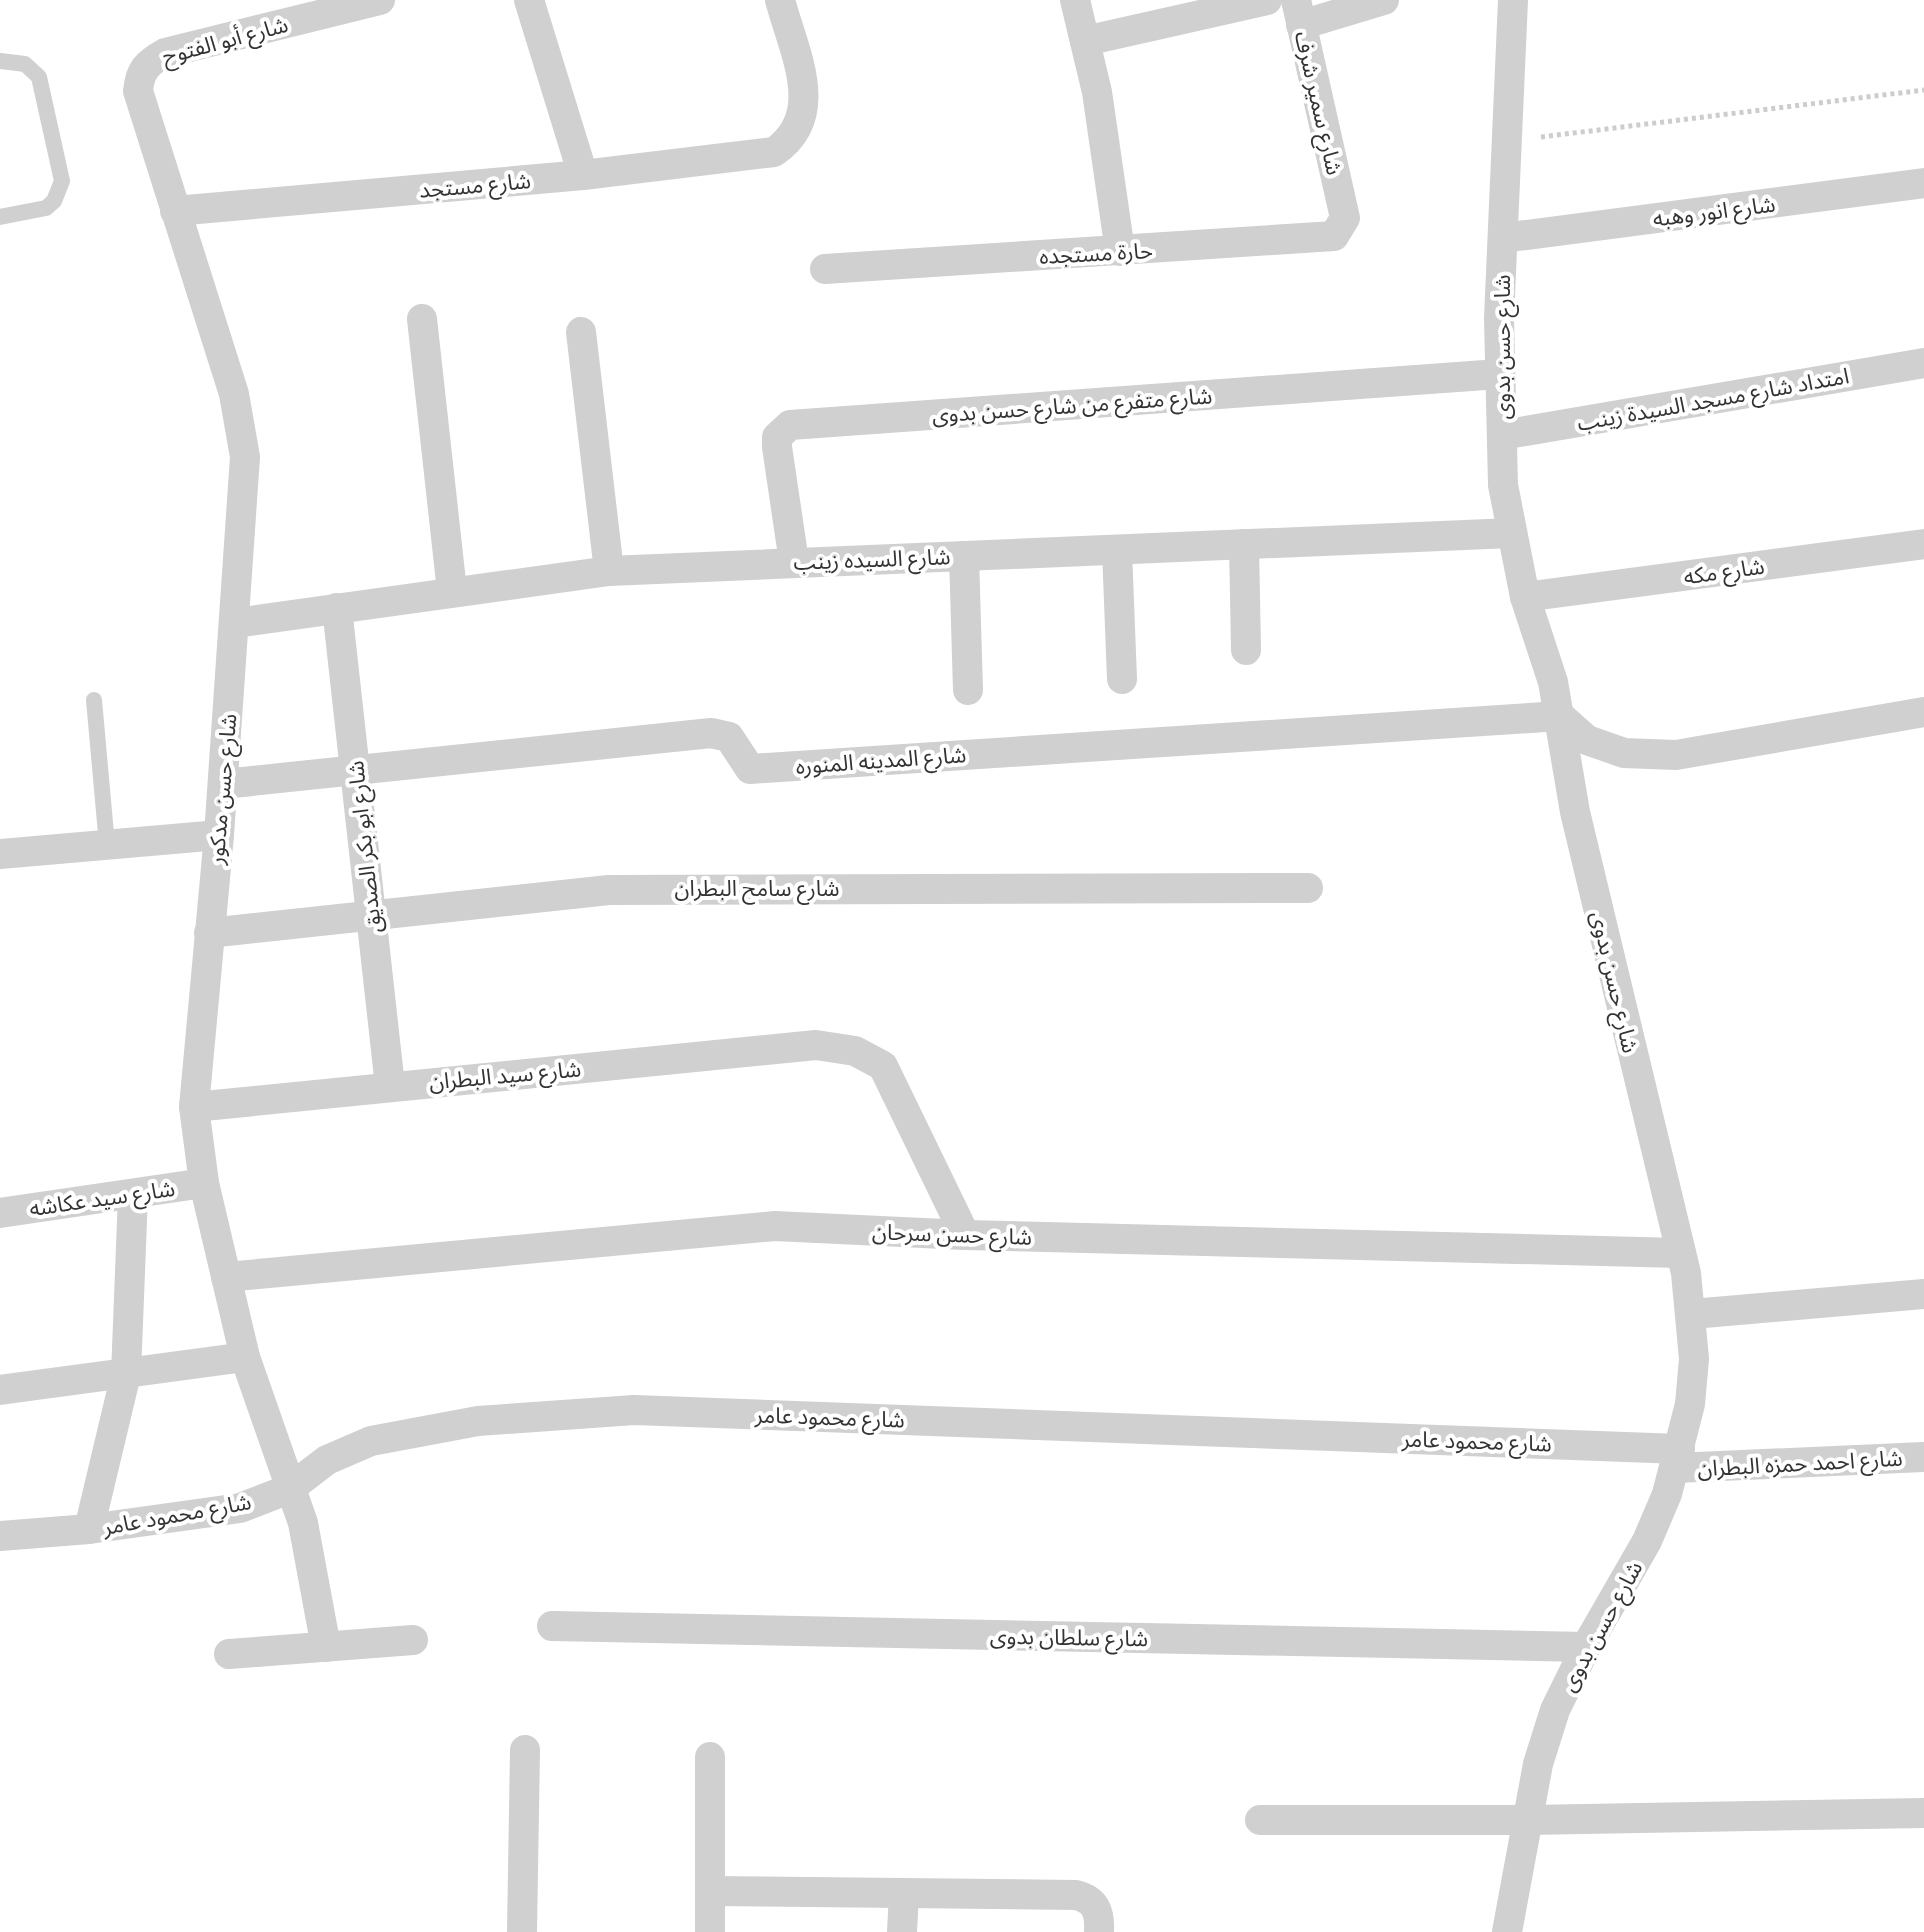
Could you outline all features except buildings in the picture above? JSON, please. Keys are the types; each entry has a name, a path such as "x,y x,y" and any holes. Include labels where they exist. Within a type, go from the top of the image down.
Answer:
{"street":[{"name":"شارع أبو الفتوح","path":"138,91 140,77 148,62 165,53 380,0"},
{"path":"529,0 583,175"},
{"name":"شارع مستجد","path":"175,211 583,175 774,152 797,131 806,102 780,0"},
{"path":"1075,0 1097,92 1120,251"},
{"path":"1085,41 1267,0"},
{"path":"1299,12 1384,0"},
{"name":"شارع حسن بدوى","path":"1507,1932 1538,1764 1555,1710 1586,1647 1647,1541 1678,1458 1690,1404 1694,1359 1692,1314 1680,1253 1575,812 1560,716 1525,597 1503,485 1499,374 1504,142 1513,0"},
{"name":"شارع سمير شرف","path":"1299,12 1343,207"},
{"name":"شارع حسن مدكور","path":"138,91 242,425 245,457 219,835 194,1107 204,1183 245,1357 303,1523 326,1647"},
{"name":"شارع انور وهبه","path":"1503,238 1924,183"},
{"name":"حارة مستجده","path":"825,269 1324,239 1334,236 1341,228 1343,207"},
{"path":"422,319 452,591"},
{"path":"581,332 609,571"},
{"name":"امتداد شارع مسجد السيدة زينب","path":"1502,435 1924,363"},
{"name":"شارع متفرع من شارع حسن بدوى","path":"794,562 777,447 777,437 790,425 1499,374"},
{"name":"شارع السيده زينب","path":"235,623 609,571 1512,533"},
{"path":"1244,544 1246,650"},
{"name":"شارع مكه","path":"1525,597 1924,544"},
{"path":"1117,550 1122,679"},
{"path":"964,556 968,690"},
{"name":"شارع ابو بكر الصديق","path":"337,608 390,1086"},
{"path":"1560,716 1587,740 1624,753 1676,755 1924,712"},
{"name":"شارع المدينه المنوره","path":"223,784 711,733 729,737 750,769 1560,716"},
{"path":"0,854 219,835"},
{"name":"شارع سامح البطران","path":"209,933 555,894 663,888 1308,888"},
{"name":"شارع سيد البطران","path":"194,1107 816,1045 855,1051 883,1066 965,1235"},
{"name":"شارع سيد عكاشه","path":"0,1213 204,1183"},
{"path":"89,1529 126,1374 133,1195"},
{"name":"شارع حسن سرحان","path":"226,1277 775,1226 965,1235 1680,1253"},
{"path":"1692,1314 1924,1294"},
{"path":"0,1390 245,1357"},
{"name":"شارع محمود عامر","path":"0,1536 89,1529 240,1508 289,1489 327,1460 371,1441 478,1421 634,1410 1678,1458"},
{"name":"شارع احمد حمزه البطران","path":"1678,1458 1924,1457"},
{"name":"شارع سلطان بدوى","path":"552,1626 1586,1647"},
{"path":"229,1654 413,1640"},
{"path":"522,1932 525,1750"},
{"path":"710,1757 710,1932"},
{"path":"1260,1820 1528,1820 1924,1813"},
{"path":"710,1891 1076,1895 1088,1898 1097,1907 1099,1932"},
{"path":"902,1932 904,1893"}],"lane":[{"path":"0,61 25,64 39,77 62,181 54,201 46,208 0,217"},
{"path":"94,700 107,845"}],"path":[{"path":"1504,142 1924,90"}]}
